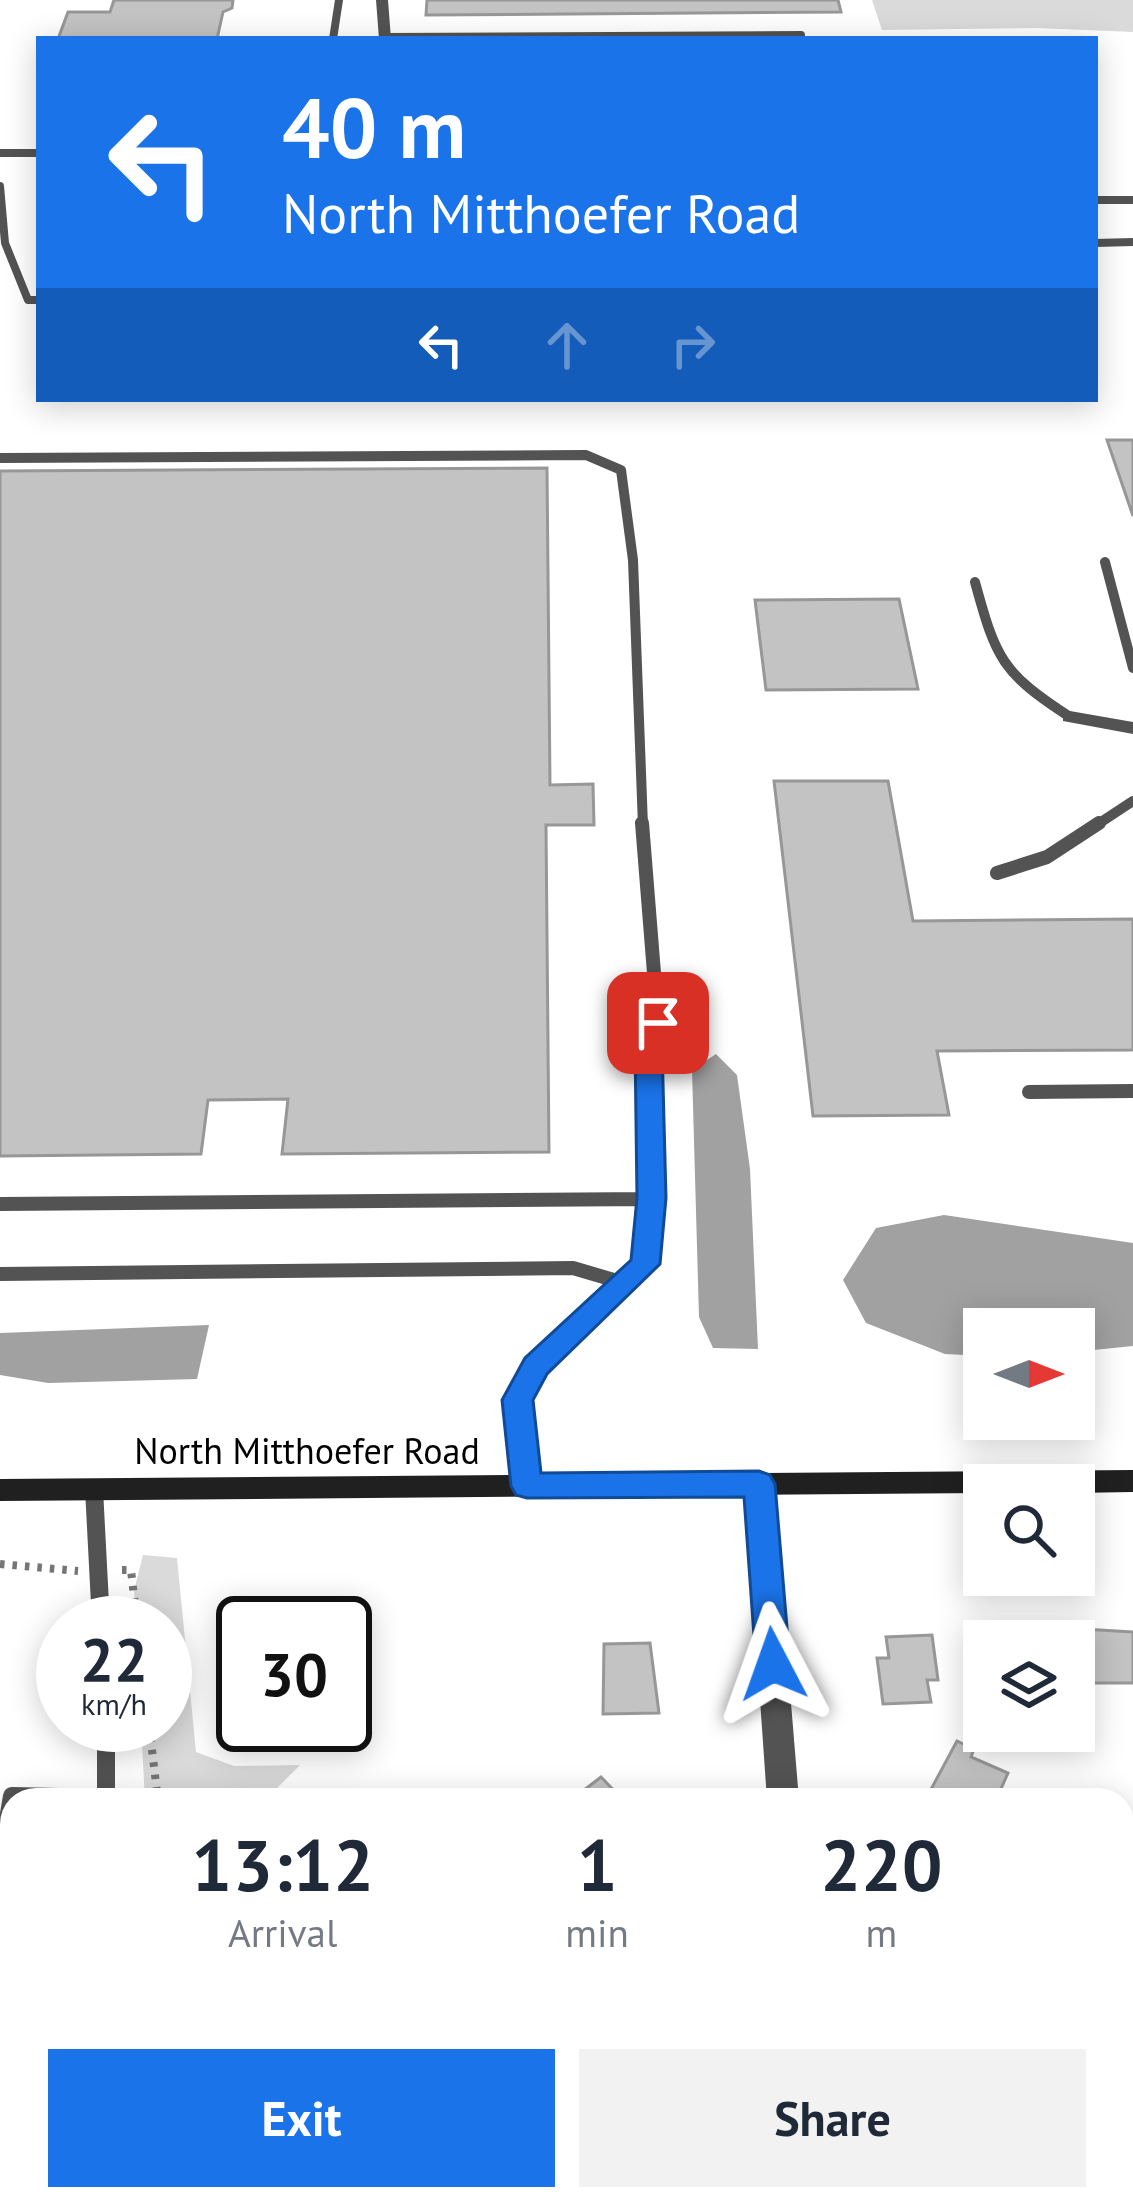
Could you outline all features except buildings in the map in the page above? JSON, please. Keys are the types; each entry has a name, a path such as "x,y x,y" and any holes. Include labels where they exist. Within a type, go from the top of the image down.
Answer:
{"main road":[{"name":"North Mitthoefer Road","path":"0,1490 1133,1481"}],"street":[{"path":"382,0 385,36"},
{"path":"1070,717 1132,728"},
{"path":"759,1484 782,1788"}],"lane":[{"path":"333,36 339,0"},
{"path":"662,36 801,35"},
{"path":"0,153 36,153"},
{"path":"0,186 5,243 28,300 36,300"},
{"path":"1098,200 1133,200"},
{"path":"1098,243 1133,242"},
{"path":"0,458 586,454 621,470 633,560 637,755 658,1023 648,1045 651,1198 646,1264 536,1366 518,1400 527,1486"},
{"path":"1105,562 1133,668"},
{"path":"975,582 998,663 1018,684 1070,717"},
{"path":"1132,728 1133,713"},
{"path":"998,873 1047,856 1133,801"},
{"path":"1029,1092 1133,1091"},
{"path":"0,1204 651,1198"},
{"path":"0,1274 573,1268 625,1283"},
{"path":"94,1489 100,1596"},
{"path":"106,1752 106,1788"}],"path":[{"path":"0,1564 75,1571"},
{"path":"131,1570 134,1596"},
{"path":"152,1752 157,1788"}],"shaded area":[{"path":"872,0 1133,0 1133,32 882,30"},
{"path":"716,1054 737,1075 750,1169 758,1349 713,1348 699,1317 692,1070"},
{"path":"944,1215 1133,1243 1133,1346 1095,1350 1095,1308 963,1308 963,1355 945,1354 866,1323 843,1280 876,1228"},
{"path":"209,1325 197,1379 48,1383 0,1375 0,1333"},
{"path":"143,1555 177,1558 181,1596 134,1596"},
{"path":"192,1711 196,1752 234,1766 300,1765 277,1788 144,1788 142,1752 192,1752"}],"route":[{"path":"658,1023 648,1045 651,1198 646,1264 536,1366 518,1400 527,1486 759,1484 773,1664"}]}
